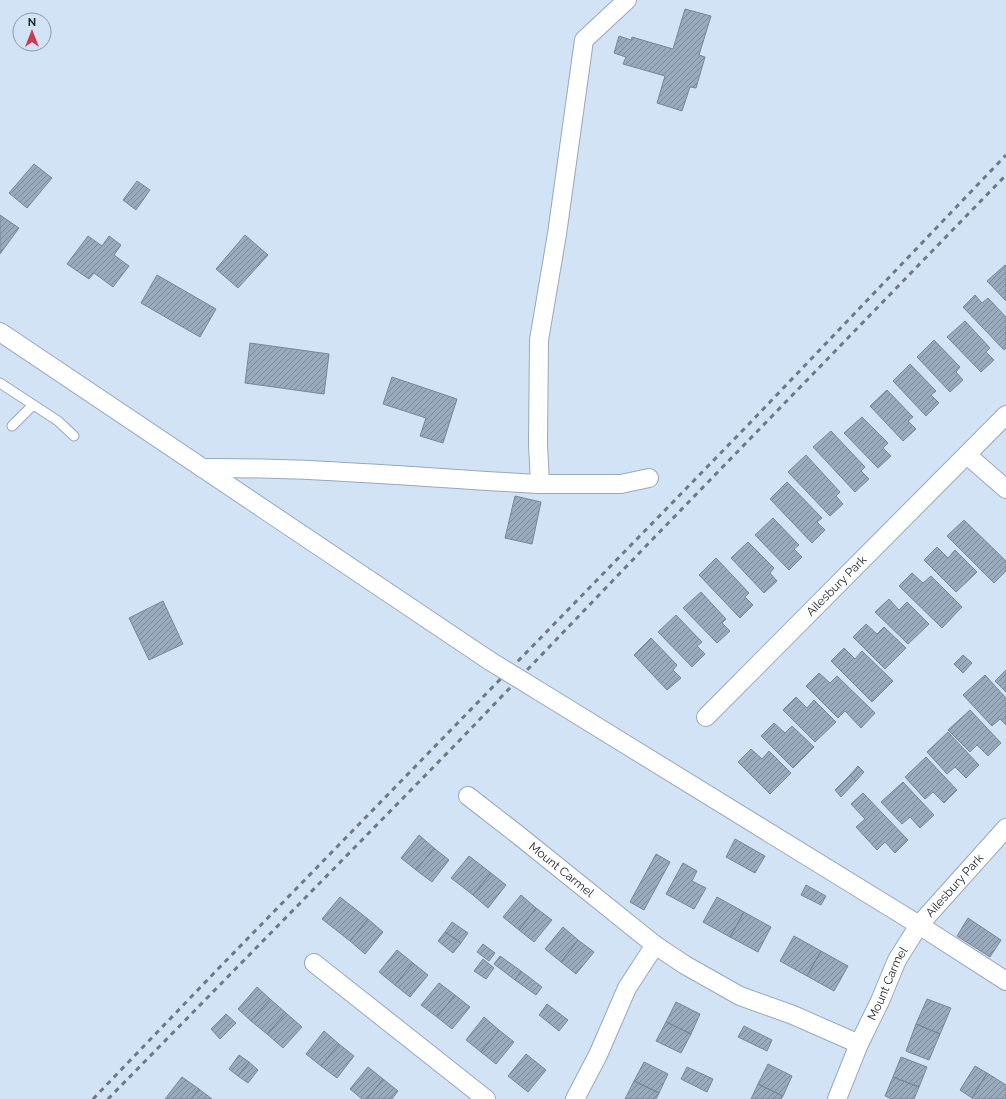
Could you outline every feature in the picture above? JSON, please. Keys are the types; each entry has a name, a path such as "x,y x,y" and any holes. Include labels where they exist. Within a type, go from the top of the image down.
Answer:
{"street":[{"path":"540,484 538,444 539,340 557,234 584,40 627,0"},
{"path":"0,332 490,661 919,925 1006,982"},
{"name":"Ailesbury Park","path":"706,717 1006,415"},
{"path":"967,455 1006,489"},
{"path":"202,468 353,472 540,484 621,484 649,478"},
{"name":"Mount Carmel","path":"468,796 655,945 685,965 740,996 794,1015 859,1044"},
{"name":"Ailesbury Park","path":"919,925 1006,828"},
{"name":"Mount Carmel","path":"837,1099 859,1044 897,960 919,925"},
{"path":"576,1099 598,1055 627,988 655,945"},
{"path":"314,962 486,1099"}],"lane":[{"path":"0,383 58,421 74,436"},
{"path":"12,426 33,405"}],"building":[{"path":"685,9 711,16 699,55 705,57 696,88 690,87 682,111 657,103 665,76 623,64 626,57 614,53 619,36 631,40 632,37 673,49"},
{"path":"34,164 52,178 27,208 9,193"},
{"path":"137,181 150,190 136,210 123,200"},
{"path":"0,215 19,228 0,254"},
{"path":"245,235 268,255 238,288 216,269"},
{"path":"88,236 102,246 109,236 121,245 114,255 129,266 113,287 94,273 89,279 67,264"},
{"path":"1005,265 1006,266 1006,301 987,281"},
{"path":"157,275 216,309 200,337 141,303"},
{"path":"975,295 982,303 988,298 1006,317 1006,348 1004,350 963,307"},
{"path":"965,321 990,348 986,352 994,360 981,372 947,337"},
{"path":"934,340 960,367 956,372 963,380 950,392 917,357"},
{"path":"250,343 329,354 324,394 245,383"},
{"path":"910,364 936,391 931,395 939,403 926,416 893,381"},
{"path":"392,377 457,399 443,443 420,436 426,418 383,404"},
{"path":"887,390 913,417 908,421 916,429 903,441 870,406"},
{"path":"862,417 888,443 883,448 891,456 878,468 844,433"},
{"path":"831,431 865,467 861,471 869,479 855,492 813,447"},
{"path":"806,455 840,492 836,496 843,504 830,516 788,472"},
{"path":"787,482 822,518 817,522 825,530 812,543 770,499"},
{"path":"515,496 541,502 532,544 505,538"},
{"path":"773,518 799,545 794,549 802,557 789,570 755,535"},
{"path":"964,520 1006,561 1006,571 994,583 947,536"},
{"path":"748,542 774,568 770,573 777,581 764,593 731,558"},
{"path":"937,547 948,558 955,550 977,572 956,592 924,560"},
{"path":"716,558 749,593 745,597 753,605 740,618 699,575"},
{"path":"912,573 923,583 931,576 962,607 942,628 899,586"},
{"path":"701,592 726,619 722,623 730,631 717,643 683,608"},
{"path":"889,599 899,610 907,602 929,624 908,644 875,612"},
{"path":"163,601 183,644 149,660 129,618"},
{"path":"676,615 702,642 697,646 705,654 692,667 658,632"},
{"path":"866,624 877,634 884,627 906,648 885,669 853,637"},
{"path":"651,638 677,665 673,670 681,678 667,690 634,655"},
{"path":"844,648 855,659 862,651 893,681 872,702 831,661"},
{"path":"963,655 972,663 963,673 954,664"},
{"path":"1006,670 1006,692 995,681"},
{"path":"819,673 830,683 837,676 875,713 861,728 845,711 838,718 806,686"},
{"path":"985,675 1006,698 1006,725 1000,719 992,726 963,695"},
{"path":"796,697 807,708 814,700 836,722 815,742 783,710"},
{"path":"970,710 1001,743 988,756 977,745 970,752 948,730"},
{"path":"774,723 785,733 792,726 814,747 793,768 761,736"},
{"path":"948,732 979,765 966,778 955,767 947,774 927,752"},
{"path":"751,749 762,759 769,751 791,773 770,794 738,762"},
{"path":"926,757 957,790 944,803 933,792 925,799 905,777"},
{"path":"858,766 864,772 856,781 850,775"},
{"path":"850,775 856,781 841,797 835,790"},
{"path":"903,782 934,815 920,828 910,817 902,824 881,802"},
{"path":"863,793 908,840 895,853 885,842 877,850 856,827 865,819 851,804"},
{"path":"419,835 434,848 416,870 401,858"},
{"path":"735,839 765,856 755,873 726,857"},
{"path":"434,848 449,860 432,882 416,870"},
{"path":"656,854 670,862 644,910 630,902"},
{"path":"469,856 491,873 473,895 451,878"},
{"path":"683,863 697,871 692,881 706,888 694,909 666,894"},
{"path":"491,873 506,885 488,908 473,895"},
{"path":"806,885 826,896 821,905 801,895"},
{"path":"521,895 536,908 519,930 503,917"},
{"path":"340,897 368,919 350,941 322,919"},
{"path":"717,897 744,912 730,937 703,922"},
{"path":"536,908 552,920 534,942 519,930"},
{"path":"744,912 771,927 758,952 730,937"},
{"path":"968,918 1001,940 990,957 957,936"},
{"path":"368,919 383,932 365,954 350,941"},
{"path":"452,922 468,933 461,943 445,932"},
{"path":"563,927 578,940 561,962 545,949"},
{"path":"445,932 461,943 453,953 438,941"},
{"path":"794,936 821,951 807,976 780,961"},
{"path":"578,940 594,952 576,974 561,962"},
{"path":"483,944 495,953 489,961 477,952"},
{"path":"397,950 413,963 395,985 379,972"},
{"path":"821,951 848,966 834,991 807,976"},
{"path":"500,956 521,971 515,980 494,964"},
{"path":"483,959 494,968 486,979 474,971"},
{"path":"413,963 428,975 410,997 395,985"},
{"path":"521,971 542,987 536,995 515,980"},
{"path":"439,983 455,995 437,1017 421,1005"},
{"path":"257,987 270,999 251,1021 238,1009"},
{"path":"455,995 470,1007 452,1029 437,1017"},
{"path":"270,999 286,1013 267,1034 251,1021"},
{"path":"927,999 951,1008 940,1034 916,1024"},
{"path":"676,1002 700,1014 691,1034 666,1022"},
{"path":"547,1004 568,1020 559,1031 539,1015"},
{"path":"286,1013 302,1027 283,1048 267,1034"},
{"path":"226,1014 236,1023 220,1039 211,1029"},
{"path":"484,1017 499,1030 481,1052 466,1040"},
{"path":"666,1022 691,1034 681,1053 656,1041"},
{"path":"916,1024 940,1034 929,1060 906,1051"},
{"path":"744,1026 772,1040 767,1051 738,1037"},
{"path":"499,1030 514,1042 496,1064 481,1052"},
{"path":"324,1031 339,1044 321,1066 306,1054"},
{"path":"339,1044 354,1056 337,1078 321,1066"},
{"path":"526,1054 546,1070 528,1092 508,1076"},
{"path":"239,1055 249,1062 238,1076 229,1069"},
{"path":"901,1057 927,1067 919,1087 893,1077"},
{"path":"249,1062 258,1070 248,1083 238,1076"},
{"path":"644,1062 668,1074 659,1093 634,1081"},
{"path":"768,1064 792,1076 783,1096 758,1084"},
{"path":"975,1066 987,1073 972,1098 960,1090"},
{"path":"368,1067 383,1079 367,1099 362,1099 350,1089"},
{"path":"687,1067 713,1079 707,1092 681,1079"},
{"path":"987,1073 1006,1085 1006,1099 972,1098"},
{"path":"182,1077 199,1089 191,1099 165,1099"},
{"path":"893,1077 919,1087 914,1099 892,1099 885,1096"},
{"path":"383,1079 398,1091 392,1099 367,1099"},
{"path":"634,1081 659,1093 656,1099 625,1099"},
{"path":"758,1084 783,1096 781,1099 751,1099"},
{"path":"199,1089 212,1099 191,1099"}],"railway":[{"path":"93,1099 748,425 1006,155"},
{"path":"108,1099 458,742 1006,175"}]}
